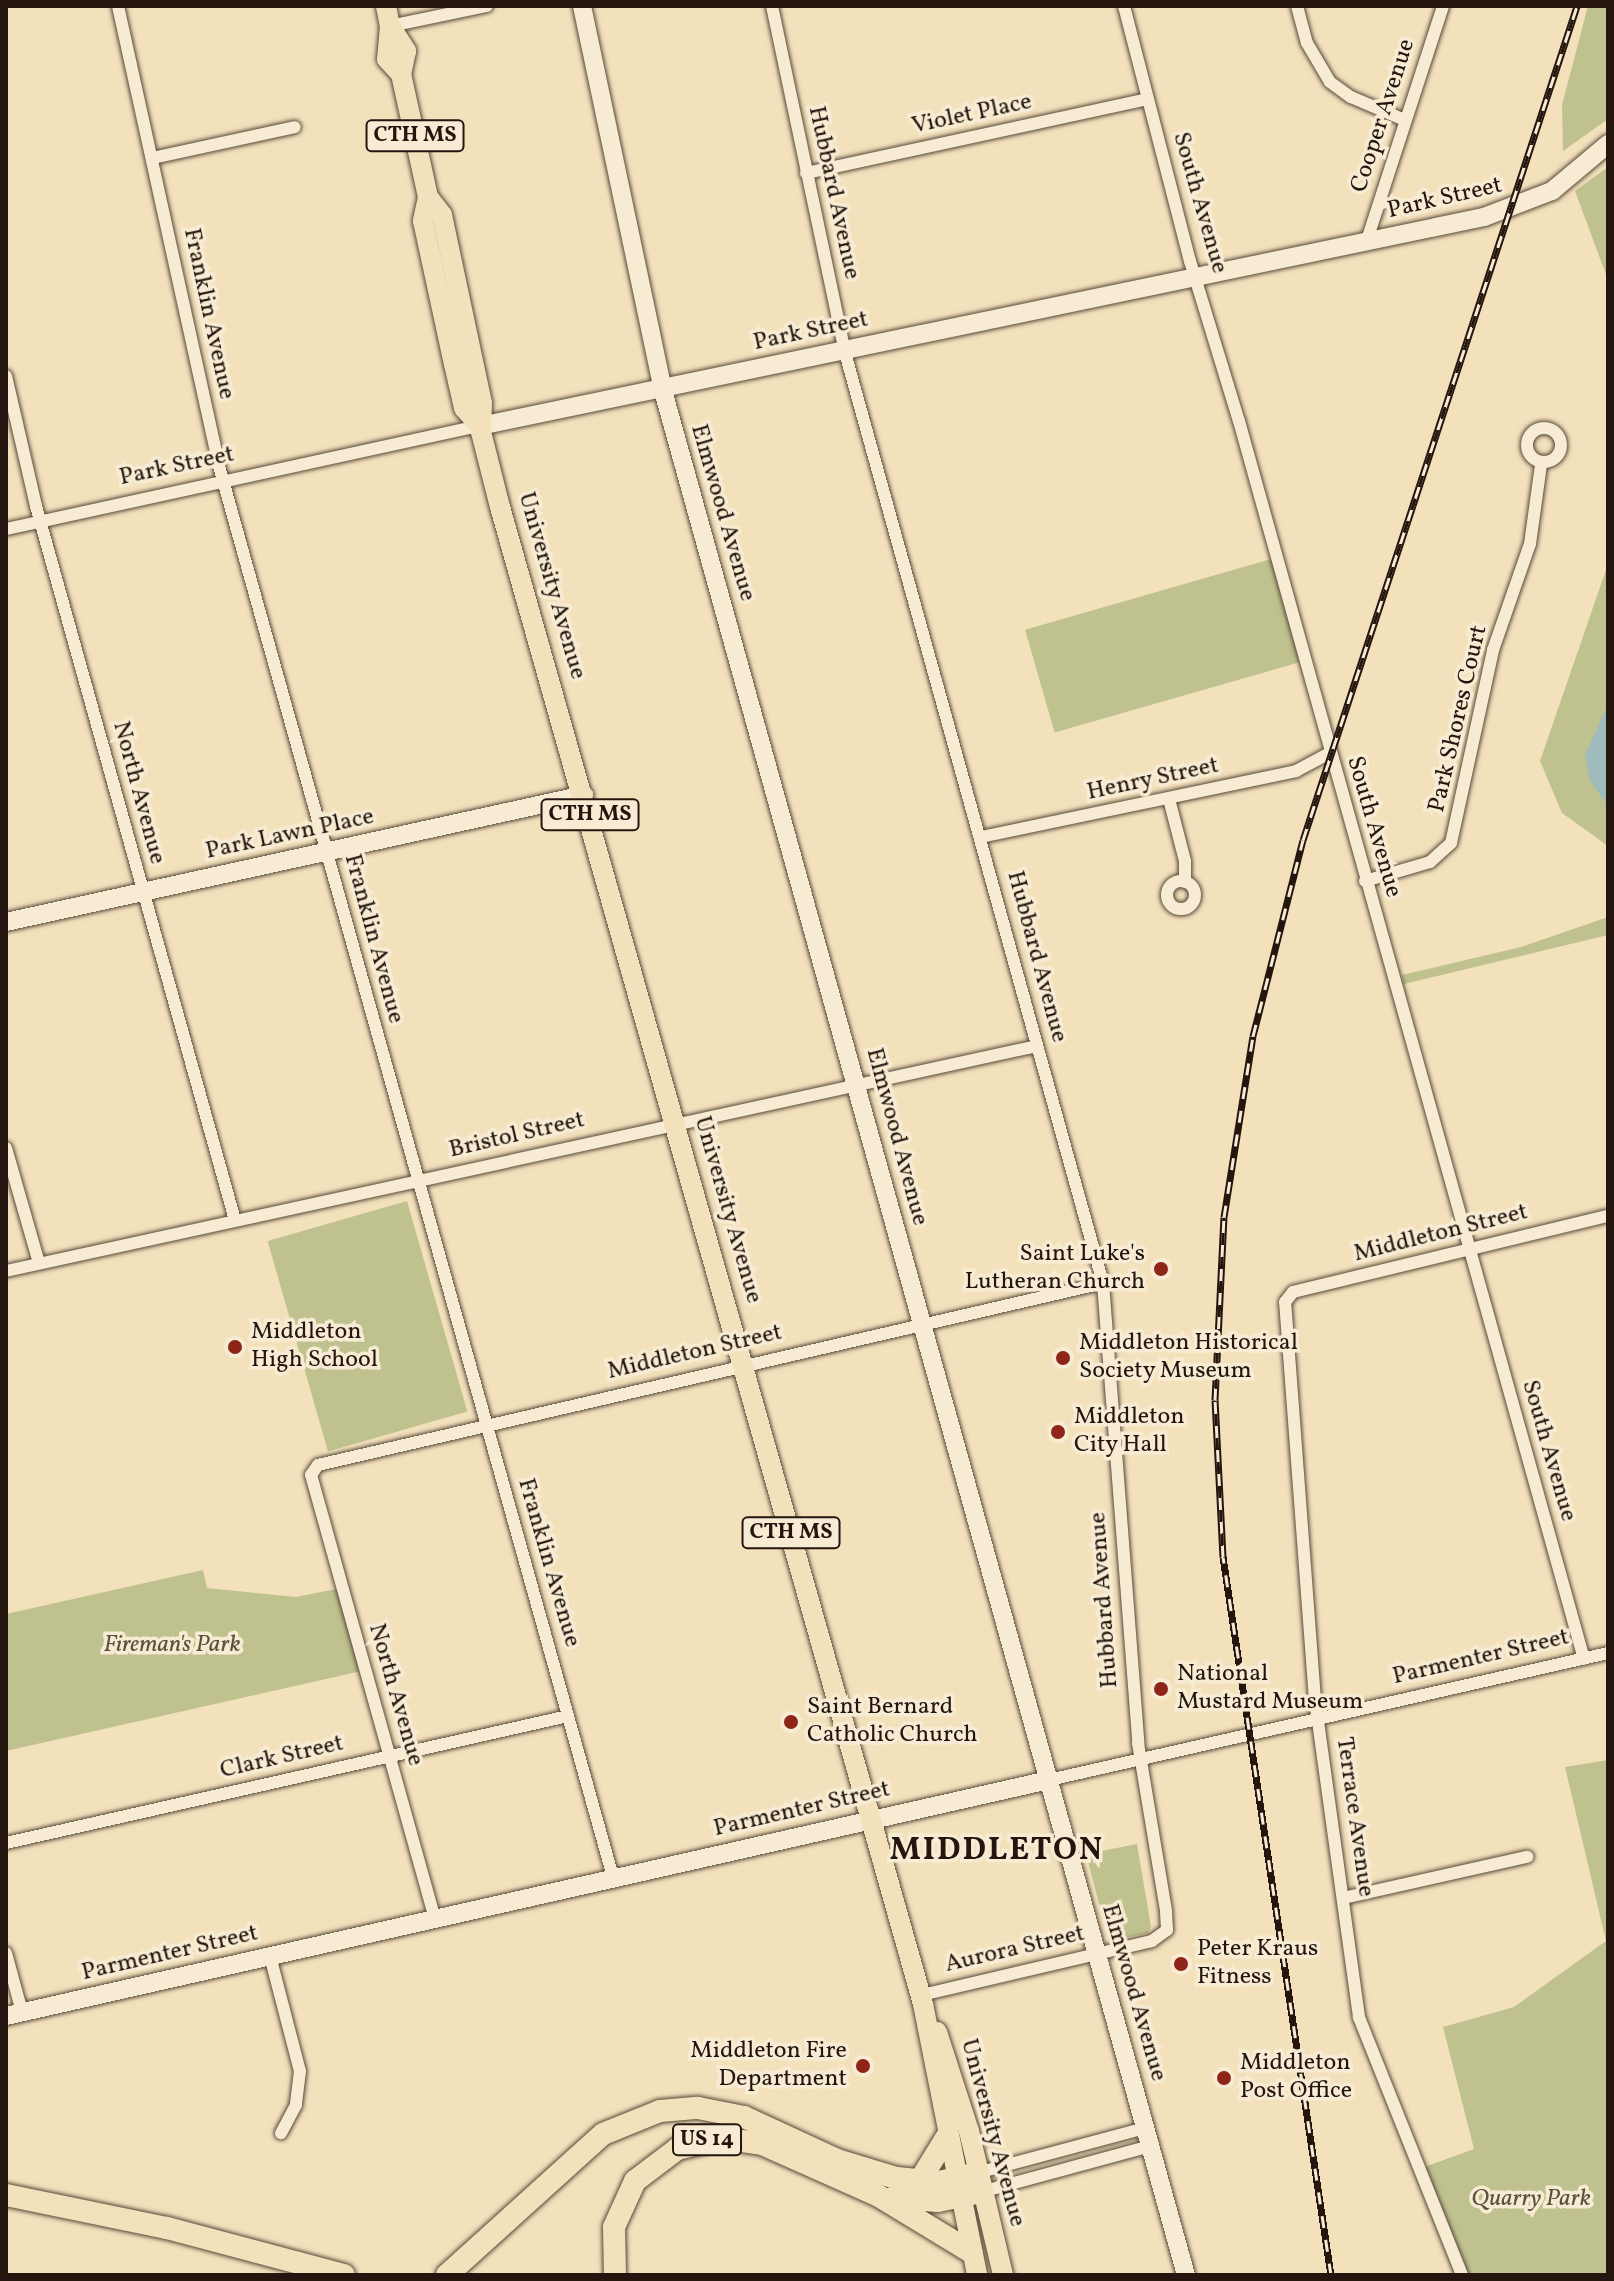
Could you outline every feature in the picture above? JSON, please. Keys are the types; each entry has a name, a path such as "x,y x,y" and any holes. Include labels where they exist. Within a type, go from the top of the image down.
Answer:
{"highway":[{"path":"451,2272 603,2134 660,2111 698,2108 744,2117 862,2170 919,2182 969,2185"},
{"name":"US 14","path":"615,2275 614,2227 627,2194 659,2159 695,2143 722,2138 762,2144 879,2196 971,2252"},
{"path":"919,2182 946,2138"},
{"path":"879,2196 917,2201 969,2185"},
{"path":"6,2195 167,2228 344,2275"}],"main road":[{"name":"University Avenue","path":"388,16 406,51 401,74 428,197 422,219 464,408 480,426 872,1819 922,2001 946,2138 969,2185 1003,2275"},
{"name":"University Avenue","path":"922,2001 952,2072 969,2185 971,2252 977,2275"}],"street":[{"name":"Franklin Avenue","path":"118,6 223,481 613,1877"},
{"path":"388,16 487,6"},
{"name":"Elmwood Avenue","path":"582,6 662,387 1186,2275"},
{"name":"Hubbard Avenue","path":"772,6 844,349 1103,1283 1140,1760 1166,1911 1164,1934"},
{"name":"South Avenue","path":"1124,6 1196,277 1584,1659"},
{"path":"1297,6 1307,43 1330,82 1351,97 1405,120"},
{"name":"Cooper Avenue","path":"1367,240 1443,6"},
{"name":"Violet Place","path":"806,173 1147,99"},
{"path":"152,158 295,127"},
{"name":"Park Street","path":"6,529 662,387 1196,277 1530,202 1571,179 1608,144"},
{"name":"North Avenue","path":"6,376 40,522 235,1220"},
{"name":"Park Shores Court","path":"1365,881 1430,862 1451,843 1493,650 1530,544 1541,465"},
{"name":"Henry Street","path":"981,837 1296,771 1330,753"},
{"name":"Park Lawn Place","path":"6,922 584,795"},
{"path":"1169,799 1185,861 1185,882"},
{"name":"Bristol Street","path":"6,1271 1037,1046"},
{"path":"6,1148 39,1263"},
{"name":"Middleton Street","path":"1287,1298 1293,1292 1608,1216"},
{"name":"Middleton Street","path":"313,1484 311,1475 318,1465 486,1423 1103,1283"},
{"name":"Terrace Avenue","path":"1287,1298 1295,1475 1318,1719 1364,2035 1462,2275"},
{"name":"North Avenue","path":"313,1484 435,1919"},
{"name":"Parmenter Street","path":"14,2014 1608,1653"},
{"name":"Clark Street","path":"6,1843 568,1716"},
{"path":"1343,1898 1527,1857"},
{"name":"Aurora Street","path":"922,2001 1164,1934"},
{"path":"6,1953 14,2014"},
{"path":"270,1956 300,2071 296,2105 281,2133"},
{"path":"969,2185 1148,2137"},
{"path":"969,2185 1148,2137"}],"green space":[{"path":"1588,6 1608,6 1608,119 1563,151 1562,105"},
{"path":"1608,167 1608,280 1575,191"},
{"path":"1275,558 1304,661 1055,733 1025,630"},
{"path":"1608,564 1608,846 1562,813 1540,761"},
{"path":"1608,917 1608,935 1404,984 1402,975 1521,947"},
{"path":"407,1201 467,1412 328,1451 268,1241"},
{"name":"Fireman's Park","path":"203,1570 207,1588 296,1597 341,1588 366,1670 6,1751 6,1614"},
{"name":"Quarry Park","path":"1608,1760 1608,2275 1462,2275 1419,2169 1474,2149 1443,2027 1514,2007 1606,1941 1565,1767"},
{"path":"1137,1844 1151,1927 1148,1933 1109,1941 1086,1854"}],"water":[{"path":"1608,704 1608,806 1590,781 1585,755"}],"railway":[{"path":"1331,2275 1223,1557 1215,1400 1224,1217 1253,1036 1303,840 1577,6"}],"place":[{"name":"Saint Luke's Lutheran Church","path":"1161,1269"},
{"name":"Middleton High School","path":"235,1347"},
{"name":"Middleton Historical Society Museum","path":"1063,1358"},
{"name":"Middleton City Hall","path":"1058,1432"},
{"name":"National Mustard Museum","path":"1161,1689"},
{"name":"Saint Bernard Catholic Church","path":"791,1722"},
{"name":"Peter Kraus Fitness","path":"1181,1964"},
{"name":"Middleton Fire Department","path":"863,2066"},
{"name":"Middleton Post Office","path":"1224,2078"}],"district":[{"name":"MIDDLETON","path":"997,1851"}]}
